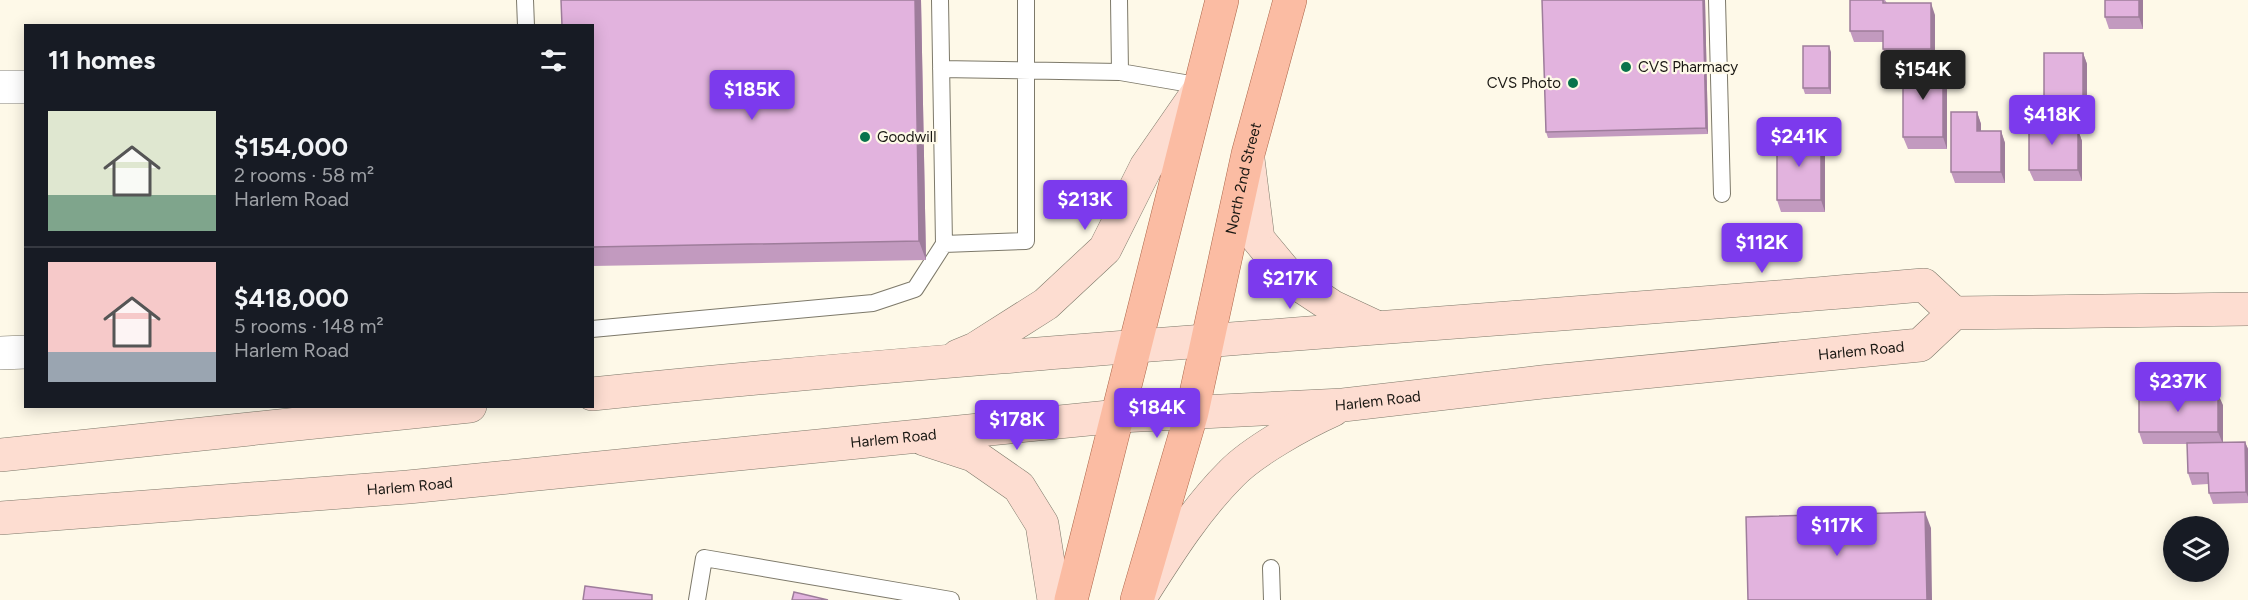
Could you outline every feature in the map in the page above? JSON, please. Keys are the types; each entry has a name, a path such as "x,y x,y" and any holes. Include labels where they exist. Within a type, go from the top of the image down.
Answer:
{"main road":[{"path":"1071,600 1222,0"},
{"name":"North 2nd Street","path":"1138,600 1192,412 1248,154 1290,0"},
{"path":"944,361 975,349 1046,304 1105,249 1146,167 1202,86"},
{"path":"1248,154 1258,238 1292,280 1333,307 1377,328"},
{"path":"594,394 944,361 1377,328 1544,318 1924,285 1954,313 2248,309"},
{"name":"Harlem Road","path":"0,518 408,488 911,435 1119,416 1342,405 1542,382 1920,345 1954,313"},
{"path":"1138,600 1176,542 1232,473 1301,425 1342,405"},
{"path":"0,456 451,408"},
{"path":"911,435 973,455 1019,487 1042,524 1054,600"}],"street":[{"path":"0,87 24,87"},
{"path":"0,353 24,352"}],"lane":[{"path":"525,0 526,24"},
{"path":"594,330 873,303 915,289 944,244 940,0"},
{"path":"944,244 1026,241 1028,72 1026,0"},
{"path":"1119,0 1120,72"},
{"path":"1717,0 1722,194"},
{"path":"941,69 1120,72 1202,86"},
{"path":"697,600 704,558 951,600"},
{"path":"1271,568 1272,600"}],"building":[{"path":"561,0 915,0 919,241 594,247 594,24 562,24"},
{"name":"CVS Pharmacy","path":"1542,0 1703,0 1706,128 1546,132"},
{"path":"1850,0 1931,3 1931,49 1883,49 1883,31 1850,31"},
{"path":"2105,0 2139,0 2139,17 2105,17"},
{"path":"1803,46 1829,46 1829,88 1803,88"},
{"path":"2044,53 2083,53 2083,98 2044,98"},
{"path":"1903,66 1943,66 1943,137 1903,137"},
{"path":"1951,112 1977,112 1977,131 2001,131 2001,172 1951,172"},
{"path":"2029,116 2051,116 2051,130 2078,130 2078,170 2029,170"},
{"path":"1777,135 1821,135 1821,200 1777,200"},
{"path":"2139,394 2218,394 2218,432 2139,432"},
{"path":"2245,442 2246,492 2209,493 2208,473 2188,473 2187,443"},
{"path":"1925,512 1927,600 1748,600 1746,517"},
{"path":"585,586 652,595 652,600 583,600"},
{"path":"794,592 828,600 792,600"}],"place":[{"name":"CVS Pharmacy","path":"1626,67"},
{"name":"CVS Photo","path":"1573,83"},
{"name":"Goodwill","path":"865,137"}]}
